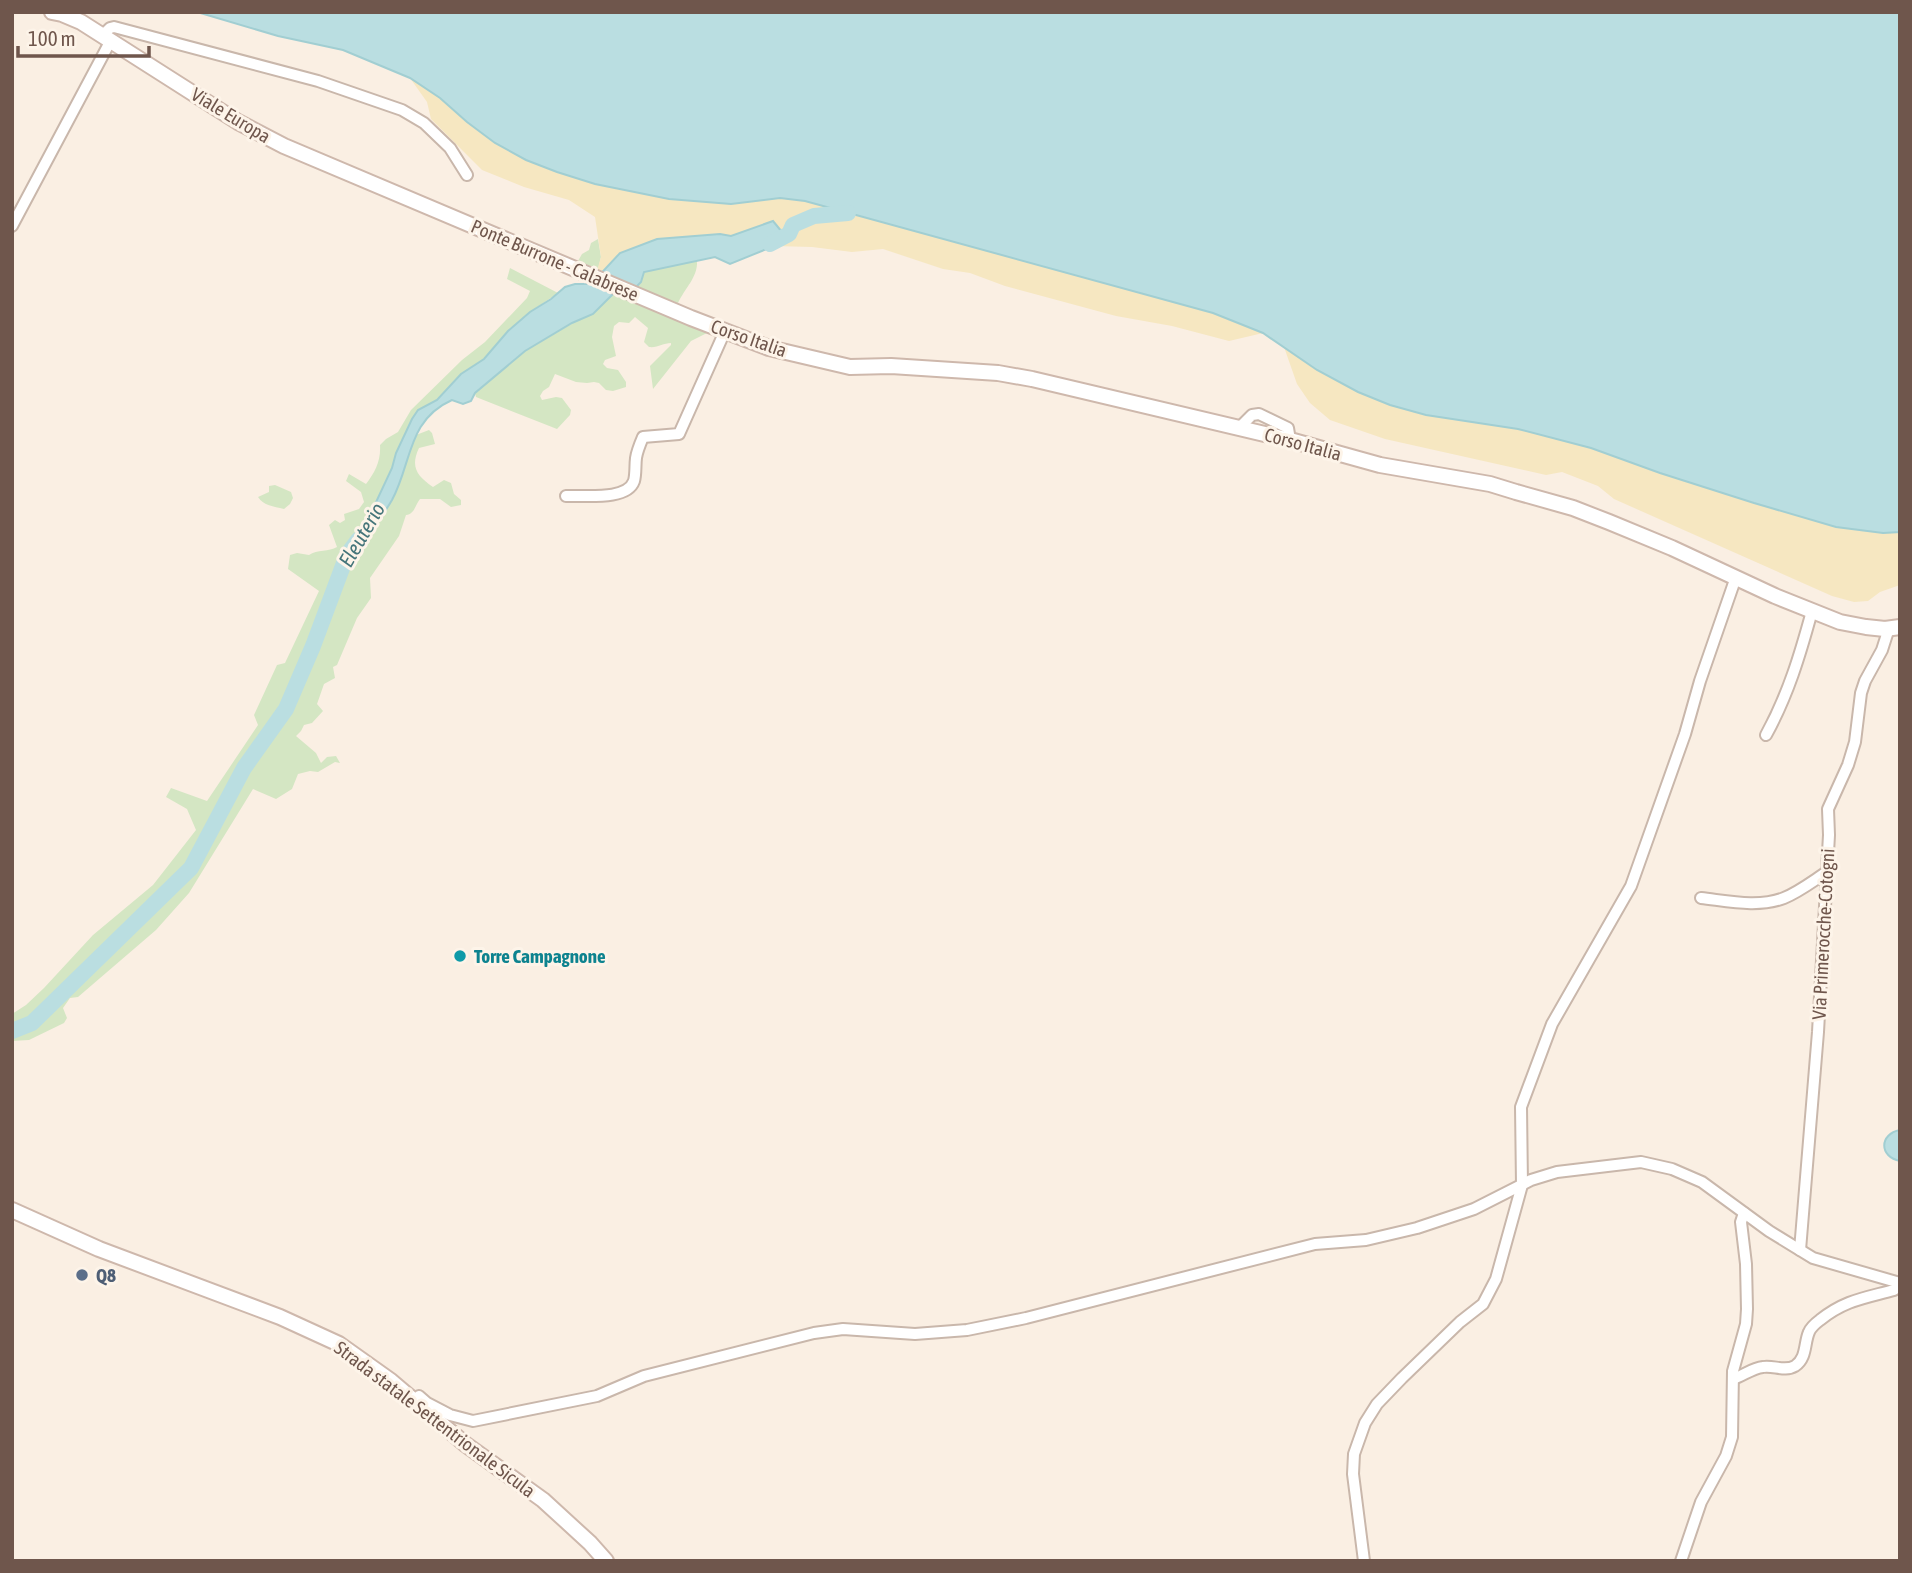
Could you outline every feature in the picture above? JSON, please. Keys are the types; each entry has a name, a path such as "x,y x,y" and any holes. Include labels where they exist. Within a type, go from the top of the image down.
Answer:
{"street":[{"name":"Viale Europa","path":"52,12 81,22 262,135 307,157 419,202"},
{"path":"12,226 110,28 114,26 318,81 402,110 424,123 450,148 467,175"},
{"name":"Ponte Burrone - Calabrese","path":"419,202 691,318"},
{"name":"Corso Italia","path":"691,318 769,348 850,367 891,366 998,373 1032,379 1290,440 1380,465 1490,484 1573,508 1840,622 1866,627 1895,628"},
{"path":"566,496 617,495 626,492 635,479 636,456 643,437 679,434 726,331"},
{"path":"1364,1561 1353,1474 1354,1454 1365,1423 1377,1404 1418,1362 1483,1304 1496,1279 1522,1185 1521,1107 1552,1024 1631,886 1685,734 1700,681 1736,577"},
{"path":"1766,735 1782,707 1812,611"},
{"name":"Via Primerocche-Cotogni","path":"1800,1250 1818,1032 1829,835 1828,809 1848,765 1855,742 1861,693 1895,628"},
{"path":"1701,898 1755,904 1771,902 1786,897 1827,872"},
{"path":"391,1381 410,1388 427,1403 450,1415 473,1421 597,1396 644,1376 814,1333 843,1329 915,1334 967,1330 1026,1318 1315,1244 1366,1240 1417,1228 1474,1209 1522,1185 1557,1172 1641,1162 1672,1169 1702,1182 1813,1258 1900,1284 1894,1290 1853,1300 1824,1317 1808,1332 1801,1361 1793,1367 1755,1368 1733,1379"},
{"name":"Strada statale Settentrionale Sicula","path":"12,1210 99,1249 307,1328 339,1344 391,1381 465,1444 544,1500 606,1561"},
{"path":"1681,1561 1701,1502 1726,1456 1733,1429 1733,1371 1746,1324 1747,1309 1741,1222 1744,1213"}],"green space":[{"path":"598,239 601,257 598,269 578,261 582,254 589,250 591,243"},
{"path":"697,261 693,277 678,303 636,287 641,282 643,272"},
{"path":"510,268 558,293 508,331 484,359 461,374 437,400 418,410 396,453 392,468 370,515 349,551 402,477 416,435 429,430 435,444 419,448 415,466 423,479 433,487 444,480 451,483 461,505 451,507 440,499 420,499 413,511 406,515 399,536 370,578 371,598 357,618 337,665 333,667 335,678 324,684 317,704 323,711 312,723 304,725 296,736 316,753 321,763 327,757 336,756 340,763 335,762 318,772 298,774 292,789 276,799 253,789 189,893 156,930 78,997 70,998 63,1008 67,1018 64,1023 29,1040 12,1041 12,1014 44,988 93,935 153,885 196,830 187,809 166,797 171,788 207,801 258,725 254,715 277,665 285,663 319,591 288,569 290,555 309,555 337,547 329,525 335,520 340,523 345,520 344,514 359,509 364,502 361,492 346,481 349,474 366,484 377,466 380,445 398,432 411,410 462,360 485,342 527,298 530,291 507,279"},
{"path":"613,294 620,294 711,331 691,341 653,389 650,366 671,343 649,347 644,342 648,328 635,317 629,323 619,322 614,326 612,337 616,356 605,360 603,364 607,368 618,370 626,382 626,387 606,390 599,383 576,382 555,374 549,387 540,396 542,400 562,398 571,410 570,415 557,429 476,397 475,393 525,351 593,314"},
{"path":"275,485 291,492 293,498 284,509 266,504 258,497 269,492 269,486"}],"sand":[{"path":"410,78 440,98 495,143 526,160 595,184 669,199 731,204 780,198 805,201 1213,313 1263,333 1229,341 1172,326 1116,316 1005,286 970,273 943,269 883,249 852,252 774,246 789,234 788,230 782,232 772,221 731,236 720,234 657,239 620,253 594,281 601,257 595,217 569,200 524,187 482,170 431,119 427,102"},
{"path":"1284,347 1317,370 1358,392 1390,405 1426,415 1518,429 1591,448 1660,473 1836,527 1883,533 1900,532 1900,585 1880,592 1868,601 1854,602 1832,596 1614,499 1598,486 1562,472 1546,475 1385,439 1330,420 1310,403 1297,384"}],"water":[{"path":"197,12 1900,12 1900,532 1883,533 1836,527 1660,473 1591,448 1518,429 1426,415 1390,405 1358,392 1317,370 1263,333 1213,313 805,201 780,198 731,204 669,199 595,184 526,160 495,143 440,98 410,78 343,50 278,36"},
{"path":"773,221 782,232 789,230 789,234 774,246 730,264 715,257 644,272 636,287 613,294 593,314 572,323 525,351 475,393 471,401 463,404 452,400 437,409 426,419 419,431 392,500 371,529 347,555 370,515 392,468 396,453 418,410 437,400 461,374 484,359 508,331 530,312 565,287 594,281 620,253 657,239 720,234 731,236"},
{"path":"1900,1130 1900,1161 1888,1155 1884,1146 1888,1136"}],"waterway":[{"name":"Eleuterio","path":"770,244 789,234 793,225 814,216 848,213"},
{"name":"Eleuterio","path":"12,1031 32,1023 191,868 244,768 286,709 347,555 358,540"}],"place":[{"name":"Torre Campagnone","path":"460,956"},
{"name":"Q8","path":"82,1275"}]}
